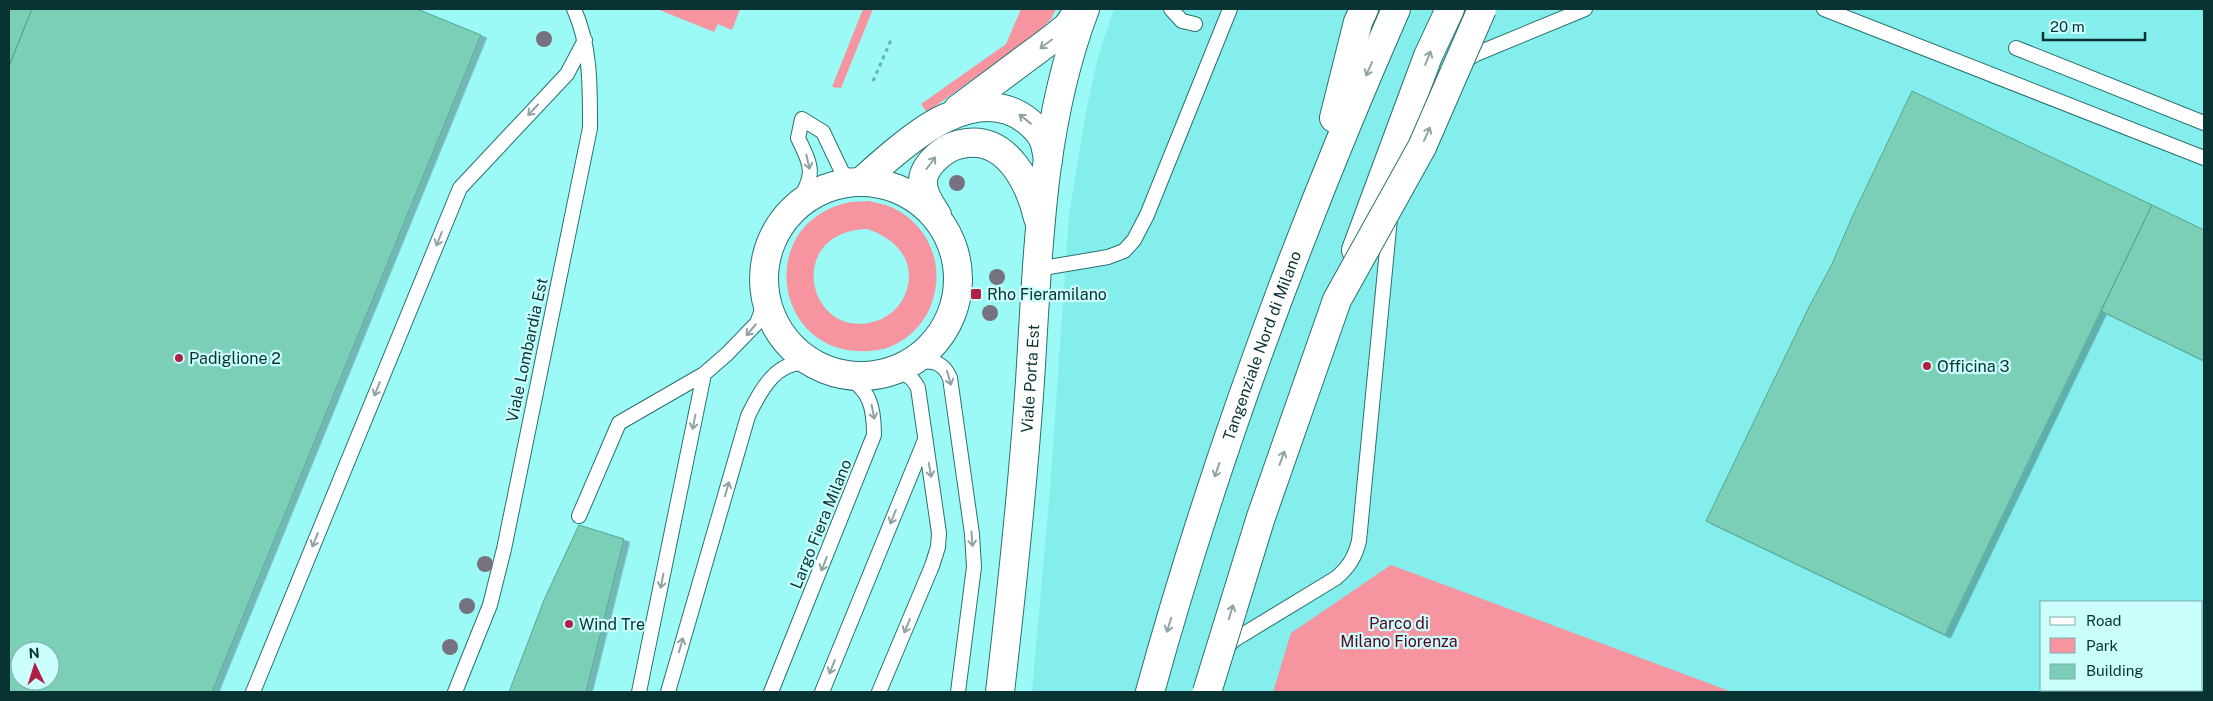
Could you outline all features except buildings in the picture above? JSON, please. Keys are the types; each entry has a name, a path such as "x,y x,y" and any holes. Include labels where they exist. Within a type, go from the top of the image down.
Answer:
{"main road":[{"path":"862,181 886,160 1052,39 1066,27 1080,9"},
{"name":"Viale Porta Est","path":"1000,692 1018,536 1040,224 1048,160 1067,66 1085,9"},
{"path":"1311,210 1358,22 1364,9"},
{"name":"Tangenziale Nord di Milano","path":"1150,692 1208,496 1274,306 1311,210 1396,9"},
{"path":"1207,692 1260,516 1336,300 1428,56 1450,9"},
{"path":"1336,300 1422,147 1482,9"},
{"path":"946,117 962,111 986,106 1012,110 1039,132 1044,142 1048,160"},
{"path":"941,223 922,203 901,190 882,183 862,181 840,184 818,190 798,205 778,227 766,254 763,284 769,314 786,342 812,364 844,375 867,376 900,368 936,342 952,314 959,283 955,252 941,223 927,200 923,178 933,160 943,151 961,143 973,142 993,146 1007,156 1030,192 1040,224"}],"lane":[{"name":"Viale Lombardia Est","path":"455,692 490,605 504,549 590,128 589,70 585,40 574,9"},
{"path":"1171,9 1182,20 1196,24"},
{"path":"1037,269 1108,257 1124,251 1134,240 1147,215 1230,9"},
{"path":"1195,692 1212,663 1234,640 1336,578 1346,570 1356,552 1359,541 1396,176 1405,140 1416,114 1432,88 1446,73 1476,54 1585,9"},
{"path":"1824,9 2204,158"},
{"path":"253,692 460,188 567,74 585,40"},
{"path":"2016,48 2204,123"},
{"path":"798,205 811,178 808,158 798,138 802,119 824,132 842,172 848,177 862,181"},
{"path":"579,516 619,423 704,374 727,354 757,323 762,310 763,284"},
{"path":"668,692 748,416 757,397 778,371 794,362 812,364"},
{"path":"879,692 932,566 938,547 938,517 918,388 915,382 900,368 936,362 943,365 950,378 971,525 974,567 958,692"},
{"path":"639,692 704,374"},
{"name":"Largo Fiera Milano","path":"771,692 874,435 872,404 866,393 856,382 844,375"},
{"path":"822,692 925,440"},
{"path":"952,692 960,671"}],"path":[{"path":"873,81 891,40"}],"shaded area":[{"path":"1114,9 2204,9 2204,692 1032,692 1050,490 1069,216 1085,117 1098,57"}],"green space":[{"path":"657,9 740,9 732,30 718,24 714,32"},
{"path":"863,9 873,9 841,88 832,87"},
{"path":"1021,9 1056,9 1051,19 1037,33 927,112 921,104 1006,44"},
{"path":"869,201 888,206 904,214 924,235 935,261 935,290 924,320 906,338 883,349 847,350 819,339 799,319 788,293 787,266 796,239 815,217 846,203","holes":["867,229 889,240 903,255 908,265 908,287 901,303 887,316 873,322 850,323 833,315 820,301 814,283 815,264 824,247 841,235"]},
{"name":"Parco di Milano Fiorenza","path":"1391,565 1732,692 1273,692 1291,633"}],"place":[{"name":"Rho Fieramilano","path":"976,294"},
{"name":"Padiglione 2","path":"179,358"},
{"name":"Officina 3","path":"1927,366"},
{"name":"Wind Tre","path":"569,624"}]}
